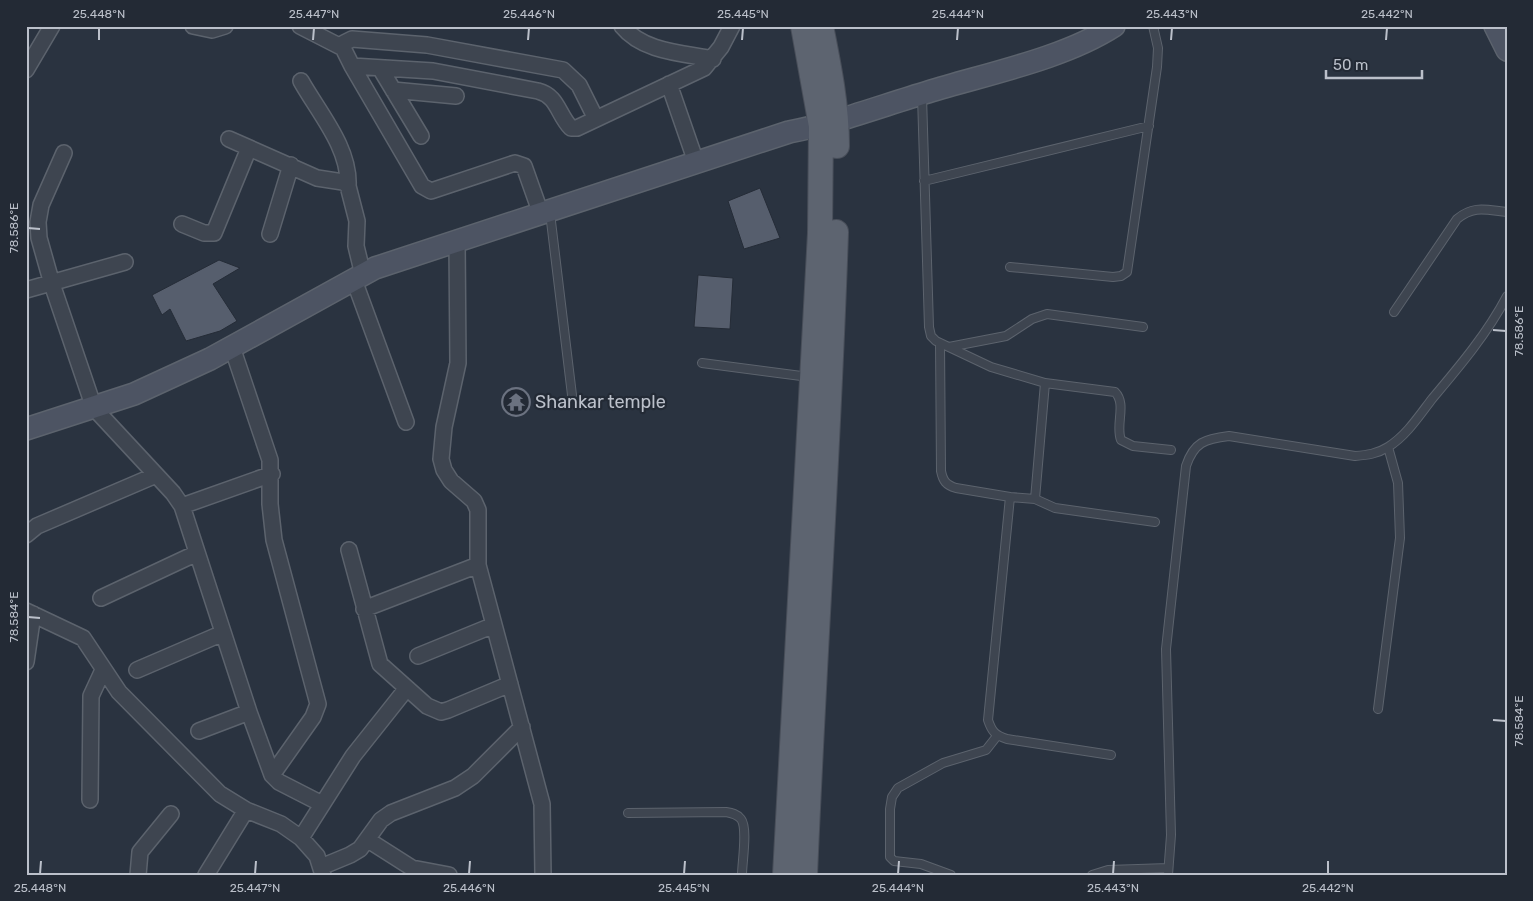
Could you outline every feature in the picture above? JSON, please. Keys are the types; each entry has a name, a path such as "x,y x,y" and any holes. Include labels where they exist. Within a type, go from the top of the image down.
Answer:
{"main road":[{"path":"803,26 829,124 836,216 831,380 814,673 806,875"},
{"path":"785,875 820,233 829,124 830,69 821,26"}],"street":[{"path":"26,70 52,26"},
{"path":"193,26 212,30 225,26"},
{"path":"300,26 350,38 427,45 563,70 579,84 596,119"},
{"path":"622,26 636,40 644,44 713,59"},
{"path":"352,66 456,74 547,93 553,98 571,128 577,128 704,68 713,59 732,26"},
{"path":"26,430 134,394 232,347 375,268 788,132 829,124 922,93 1047,56 1077,46 1114,26"},
{"path":"1495,26 1507,50"},
{"path":"350,38 352,66 426,190 431,191 515,163 521,163 545,212"},
{"path":"380,68 420,136"},
{"path":"301,81 343,152 349,172 348,186 357,221 356,246 359,277 406,422"},
{"path":"669,84 696,162"},
{"path":"394,90 456,96"},
{"path":"228,139 292,165 317,178 343,182 348,186"},
{"path":"182,224 204,234 214,233 249,148"},
{"path":"64,153 32,223 39,238 52,284 94,408 182,506 249,712 272,774 280,782 322,804"},
{"path":"270,234 292,165"},
{"path":"457,241 458,363 444,427 441,459 444,470 451,481 474,501 478,510 478,565 542,804 543,875"},
{"path":"26,290 125,262"},
{"path":"232,347 264,441 272,474 270,504 274,540 318,704 313,717 272,774"},
{"path":"182,506 272,474"},
{"path":"26,535 37,526 156,475"},
{"path":"349,550 380,664 427,706 440,712 510,684"},
{"path":"101,598 197,553"},
{"path":"364,609 478,565"},
{"path":"26,662 30,612 83,638 119,692 220,794 246,810 281,824 301,838 317,856 322,871 350,855 368,840 381,820 391,813 455,788 473,776 522,726"},
{"path":"418,656 494,625"},
{"path":"137,670 223,633"},
{"path":"90,800 91,696 103,670"},
{"path":"301,838 353,756 408,688"},
{"path":"199,731 249,712"},
{"path":"206,875 246,810"},
{"path":"138,875 140,852 172,814"},
{"path":"368,840 407,866 426,872 450,875"}],"lane":[{"path":"1010,267 1113,277 1121,276 1127,272 1157,68 1158,48 1153,26"},
{"path":"922,93 928,327 931,336 940,343 991,367 1045,383 1115,392 1121,400 1118,434 1121,440 1133,446 1171,450"},
{"path":"924,181 1149,126"},
{"path":"1394,312 1458,219 1467,211 1480,209 1507,212"},
{"path":"545,212 572,395"},
{"path":"1092,875 1108,870 1168,872 1172,835 1166,649 1186,466 1191,452 1199,444 1213,438 1229,436 1355,456 1373,454 1388,448 1403,435 1468,356 1488,329 1507,296"},
{"path":"950,347 1006,336 1032,319 1048,314 1143,326"},
{"path":"940,343 941,471 943,480 948,485 1010,497 1034,499 1055,508 1155,522"},
{"path":"702,363 813,377"},
{"path":"1034,499 1045,383"},
{"path":"1378,709 1400,538 1398,483 1388,448"},
{"path":"1010,497 988,720 991,730 997,736 1111,755"},
{"path":"951,875 933,866 894,861 890,857 890,809 892,797 898,788 943,762 986,750 997,736"},
{"path":"628,813 726,812 736,815 742,820 744,830 742,875"}],"building":[{"path":"760,188 780,238 744,249 728,201"},
{"path":"219,260 240,268 213,284 237,321 220,331 186,341 170,309 162,315 152,295"},
{"path":"698,275 733,278 730,329 694,327"}],"place":[{"name":"Shankar temple","path":"516,402"}]}
